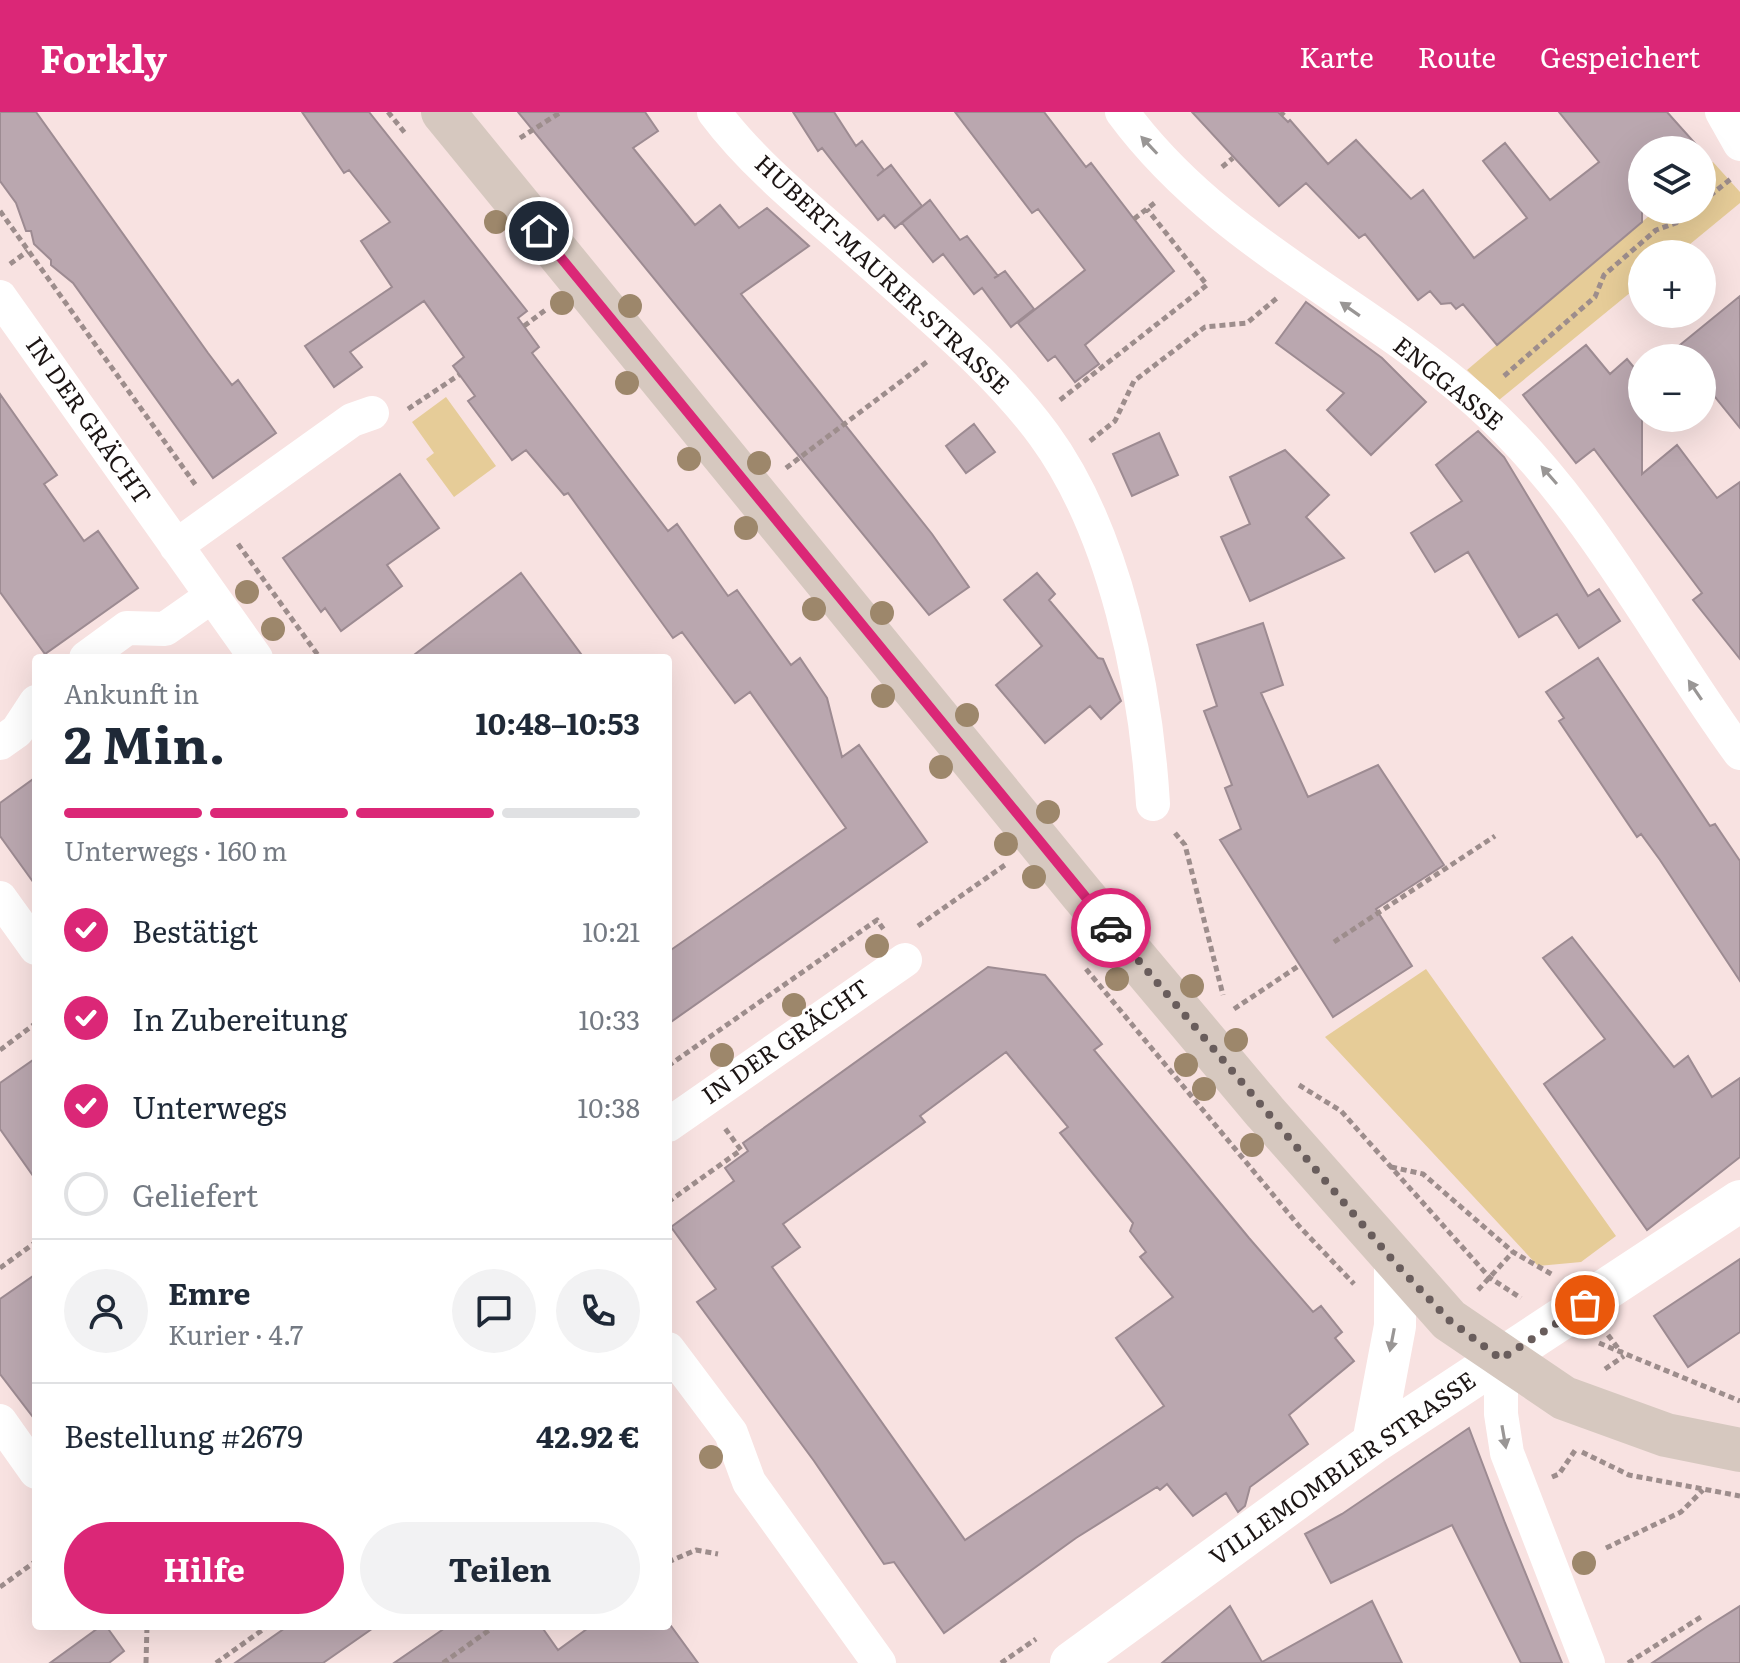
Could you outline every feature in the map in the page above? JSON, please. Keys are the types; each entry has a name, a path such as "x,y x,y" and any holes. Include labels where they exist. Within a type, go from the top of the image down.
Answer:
{"main road":[{"path":"443,112 1039,841 1395,1263 1449,1320 1501,1359 1564,1398 1666,1435 1740,1450"}],"street":[{"name":"HUBERT-MAURER-STRASSE","path":"714,112 776,177 955,339 1033,422 1061,463 1096,537 1134,653 1147,721 1153,804"},
{"name":"ENGGASSE","path":"1122,112 1173,172 1213,210 1476,400 1530,454 1574,507 1740,753"},
{"path":"1722,112 1740,144"},
{"name":"IN DER GRÄCHT","path":"0,297 253,654"},
{"path":"176,546 352,420 372,413"},
{"path":"91,654 127,628 158,644 212,596"},
{"path":"18,733 32,709"},
{"path":"0,898 32,942"},
{"name":"IN DER GRÄCHT","path":"672,1122 899,952"},
{"name":"VILLEMOMBLER STRASSE","path":"1071,1663 1373,1443 1740,1201"},
{"path":"1373,1443 1395,1326 1395,1263"},
{"path":"672,1354 731,1433 749,1482 879,1663"},
{"path":"1501,1359 1501,1414 1507,1453 1588,1663"},
{"path":"0,1421 32,1466"}],"path":[{"path":"520,138 561,112"},
{"path":"1716,191 1740,172"},
{"path":"1033,422 1207,285 1147,209"},
{"path":"0,211 317,654"},
{"path":"1476,400 1595,297 1604,275 1656,230 1673,224"},
{"path":"1061,463 1115,421 1134,381 1205,327 1247,323 1304,278"},
{"path":"524,326 548,308"},
{"path":"779,474 955,339"},
{"path":"372,413 400,414 459,375"},
{"path":"1153,804 1185,845 1223,996"},
{"path":"1334,942 1495,836"},
{"path":"672,1063 877,920 899,952 1039,841"},
{"path":"1234,1009 1300,965"},
{"path":"0,1050 32,1026"},
{"path":"672,1199 741,1150 733,1139"},
{"path":"1624,1356 1571,1313 1568,1284 1513,1252 1423,1174 1390,1167 1490,1278 1571,1313 1624,1356 1740,1401"},
{"path":"0,1268 32,1245"},
{"path":"1606,1548 1681,1512 1704,1489"},
{"path":"672,1560 696,1550 718,1554"},
{"path":"0,1587 32,1564"},
{"path":"1628,1663 1701,1617"},
{"path":"146,1663 147,1630"},
{"path":"216,1663 262,1630"},
{"path":"443,1663 489,1630"}],"shaded area":[{"path":"1716,165 1740,192 1740,203 1716,223"},
{"path":"1639,224 1714,224 1695,240 1628,240 1628,294 1499,400 1467,370"},
{"path":"446,397 496,466 454,497 426,459 434,453 412,422"},
{"path":"1426,969 1616,1236 1581,1262 1538,1266 1325,1037"}],"building":[{"path":"0,112 36,112 208,353 232,385 238,380 276,433 213,478 73,283 51,265 51,260 34,244 31,231 26,231 16,203 0,181"},
{"path":"302,112 369,112 527,311 518,318 539,347 532,353 668,531 677,524 728,596 737,590 791,665 800,658 827,698 842,757 859,745 927,842 672,1021 672,949 846,828 750,692 735,703 682,632 673,638 568,493 564,495 526,450 512,460 468,401 475,396 453,366 464,357 424,301 350,352 362,367 334,387 305,346 392,287 361,241 390,222 349,170 344,173"},
{"path":"518,112 645,112 658,131 633,148 695,225 720,205 739,228 767,208 809,246 741,294 932,534 969,587 929,615"},
{"path":"793,112 834,112 856,146 862,141 884,170 877,176 891,165 922,206 895,228 884,215 878,220 822,148 818,151"},
{"path":"955,112 1044,112 1086,167 1091,163 1174,271 1085,345 1099,364 1075,382 1055,356 1048,361 1018,323 1085,270 1038,209 1032,213"},
{"path":"1192,112 1278,112 1288,122 1290,120 1328,164 1356,140 1411,199 1423,190 1474,258 1527,218 1483,161 1505,143 1550,200 1599,162 1559,112 1667,112 1688,136 1628,136 1628,224 1640,224 1497,345 1463,304 1456,309 1451,303 1441,304 1430,291 1418,300 1365,234 1359,238 1306,183 1279,206"},
{"path":"930,200 960,240 967,236 998,276 1005,271 1034,309 1011,327 982,288 974,294 943,254 933,262 902,223"},
{"path":"1740,296 1740,428 1716,398 1716,344 1681,344 1701,328 1716,328 1716,316"},
{"path":"1306,302 1382,358 1426,402 1371,455 1327,410 1344,393 1276,343"},
{"path":"1586,345 1610,374 1627,359 1628,432 1642,432 1642,474 1677,445 1717,498 1740,482 1740,659 1693,600 1702,593 1594,449 1576,463 1523,395"},
{"path":"0,394 57,475 44,484 84,541 98,531 138,588 45,654 0,592"},
{"path":"974,424 995,452 966,473 946,446"},
{"path":"1478,431 1504,457 1588,596 1599,589 1620,621 1579,648 1557,614 1519,637 1468,552 1435,572 1411,533 1462,501 1436,465"},
{"path":"1159,433 1178,475 1132,496 1113,454"},
{"path":"1285,450 1329,495 1306,517 1344,558 1250,601 1221,537 1250,524 1230,477"},
{"path":"400,474 439,528 387,565 402,586 341,631 325,608 321,612 283,558"},
{"path":"521,573 581,654 415,654"},
{"path":"1037,573 1055,594 1049,600 1098,658 1103,659 1121,701 1101,719 1090,706 1045,743 996,685 1042,646 1004,600"},
{"path":"1263,623 1283,685 1261,693 1308,797 1378,765 1444,865 1376,909 1412,966 1333,1017 1220,840 1241,829 1225,788 1232,785 1204,711 1217,706 1197,645"},
{"path":"1598,658 1710,826 1715,824 1740,861 1740,981 1660,860 1641,834 1637,837 1559,721 1564,718 1546,692"},
{"path":"32,780 32,880 0,836 0,803"},
{"path":"1572,937 1674,1067 1688,1056 1712,1097 1740,1078 1740,1157 1647,1230 1544,1084 1605,1039 1543,958"},
{"path":"988,967 1045,975 1102,1044 1094,1050 1249,1238 1313,1312 1321,1306 1342,1332 1335,1338 1354,1361 1289,1415 1308,1444 1250,1487 1245,1506 1238,1512 1226,1493 1193,1516 1167,1484 1160,1490 1157,1487 1076,1538 944,1633 894,1562 884,1564 814,1461 697,1302 716,1289 672,1226 734,1181 725,1168 748,1151 743,1143","holes":["1006,1052 1068,1127 1060,1133 1133,1223 1130,1231 1146,1252 1140,1257 1173,1297 1116,1338 1164,1406 965,1540 772,1267 800,1247 783,1224 925,1122 920,1116"]},
{"path":"32,1061 32,1174 0,1129 0,1083"},
{"path":"1740,1259 1740,1332 1688,1367 1654,1316"},
{"path":"32,1277 32,1416 0,1374 0,1299"},
{"path":"1469,1428 1562,1663 1521,1663 1452,1525 1331,1583 1305,1534 1342,1514"},
{"path":"1372,1601 1402,1663 1162,1663 1230,1606 1262,1662"},
{"path":"1740,1606 1740,1663 1652,1663 1708,1626"},
{"path":"672,1627 698,1663 394,1663 442,1630 544,1630 558,1650 586,1630 672,1630"},
{"path":"95,1630 109,1630 124,1651 109,1663 50,1663"},
{"path":"282,1630 370,1630 323,1663 235,1663"}],"way so far":[{"path":"1111,928 1395,1263 1449,1320 1501,1359 1585,1305"}],"route":[{"path":"539,231 1111,928"}]}
